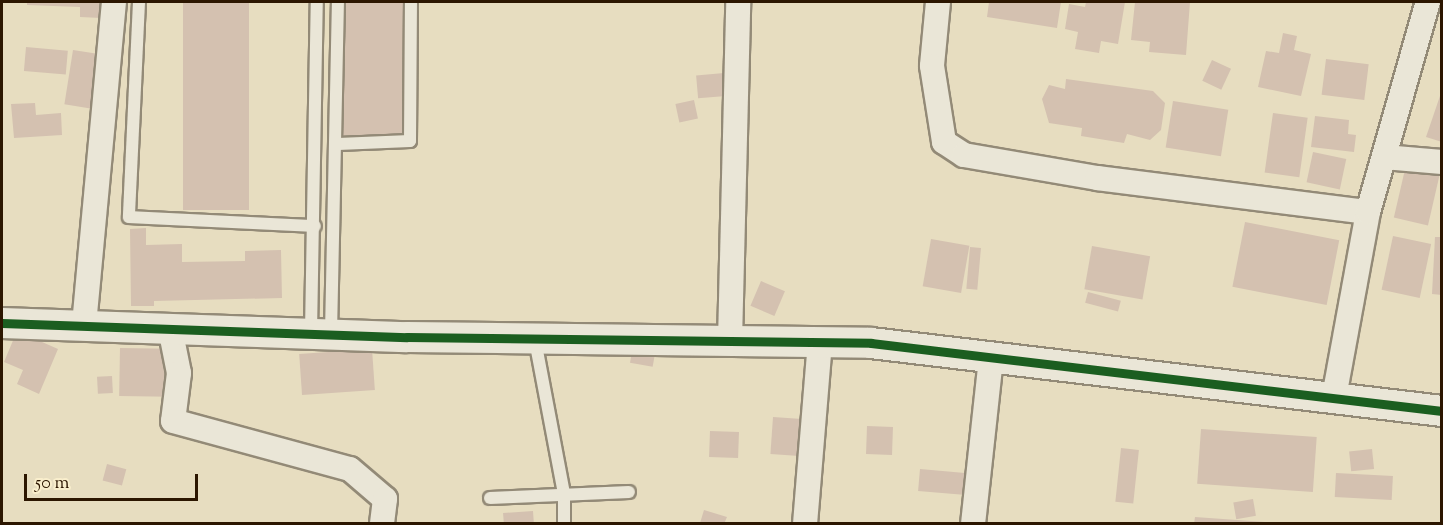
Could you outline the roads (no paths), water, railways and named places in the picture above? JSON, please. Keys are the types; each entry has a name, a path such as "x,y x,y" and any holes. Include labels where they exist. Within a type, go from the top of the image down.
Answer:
{"street":[{"path":"84,326 114,2"},
{"path":"730,341 738,2"},
{"path":"938,2 932,66 944,142 964,155 1097,178 1368,212"},
{"path":"1334,398 1368,212 1428,2"},
{"path":"1384,157 1442,162"},
{"path":"2,323 535,338 871,343 1442,411"},
{"path":"170,328 179,373 173,421 350,469 385,499 382,524"},
{"path":"805,524 820,342"},
{"path":"973,524 991,357"}],"lane":[{"path":"139,2 129,217 315,226"},
{"path":"318,2 315,226 321,332"},
{"path":"321,332 338,144 338,2"},
{"path":"338,144 410,141 411,2"},
{"path":"535,338 564,494 564,524"},
{"path":"490,498 629,492"}]}
